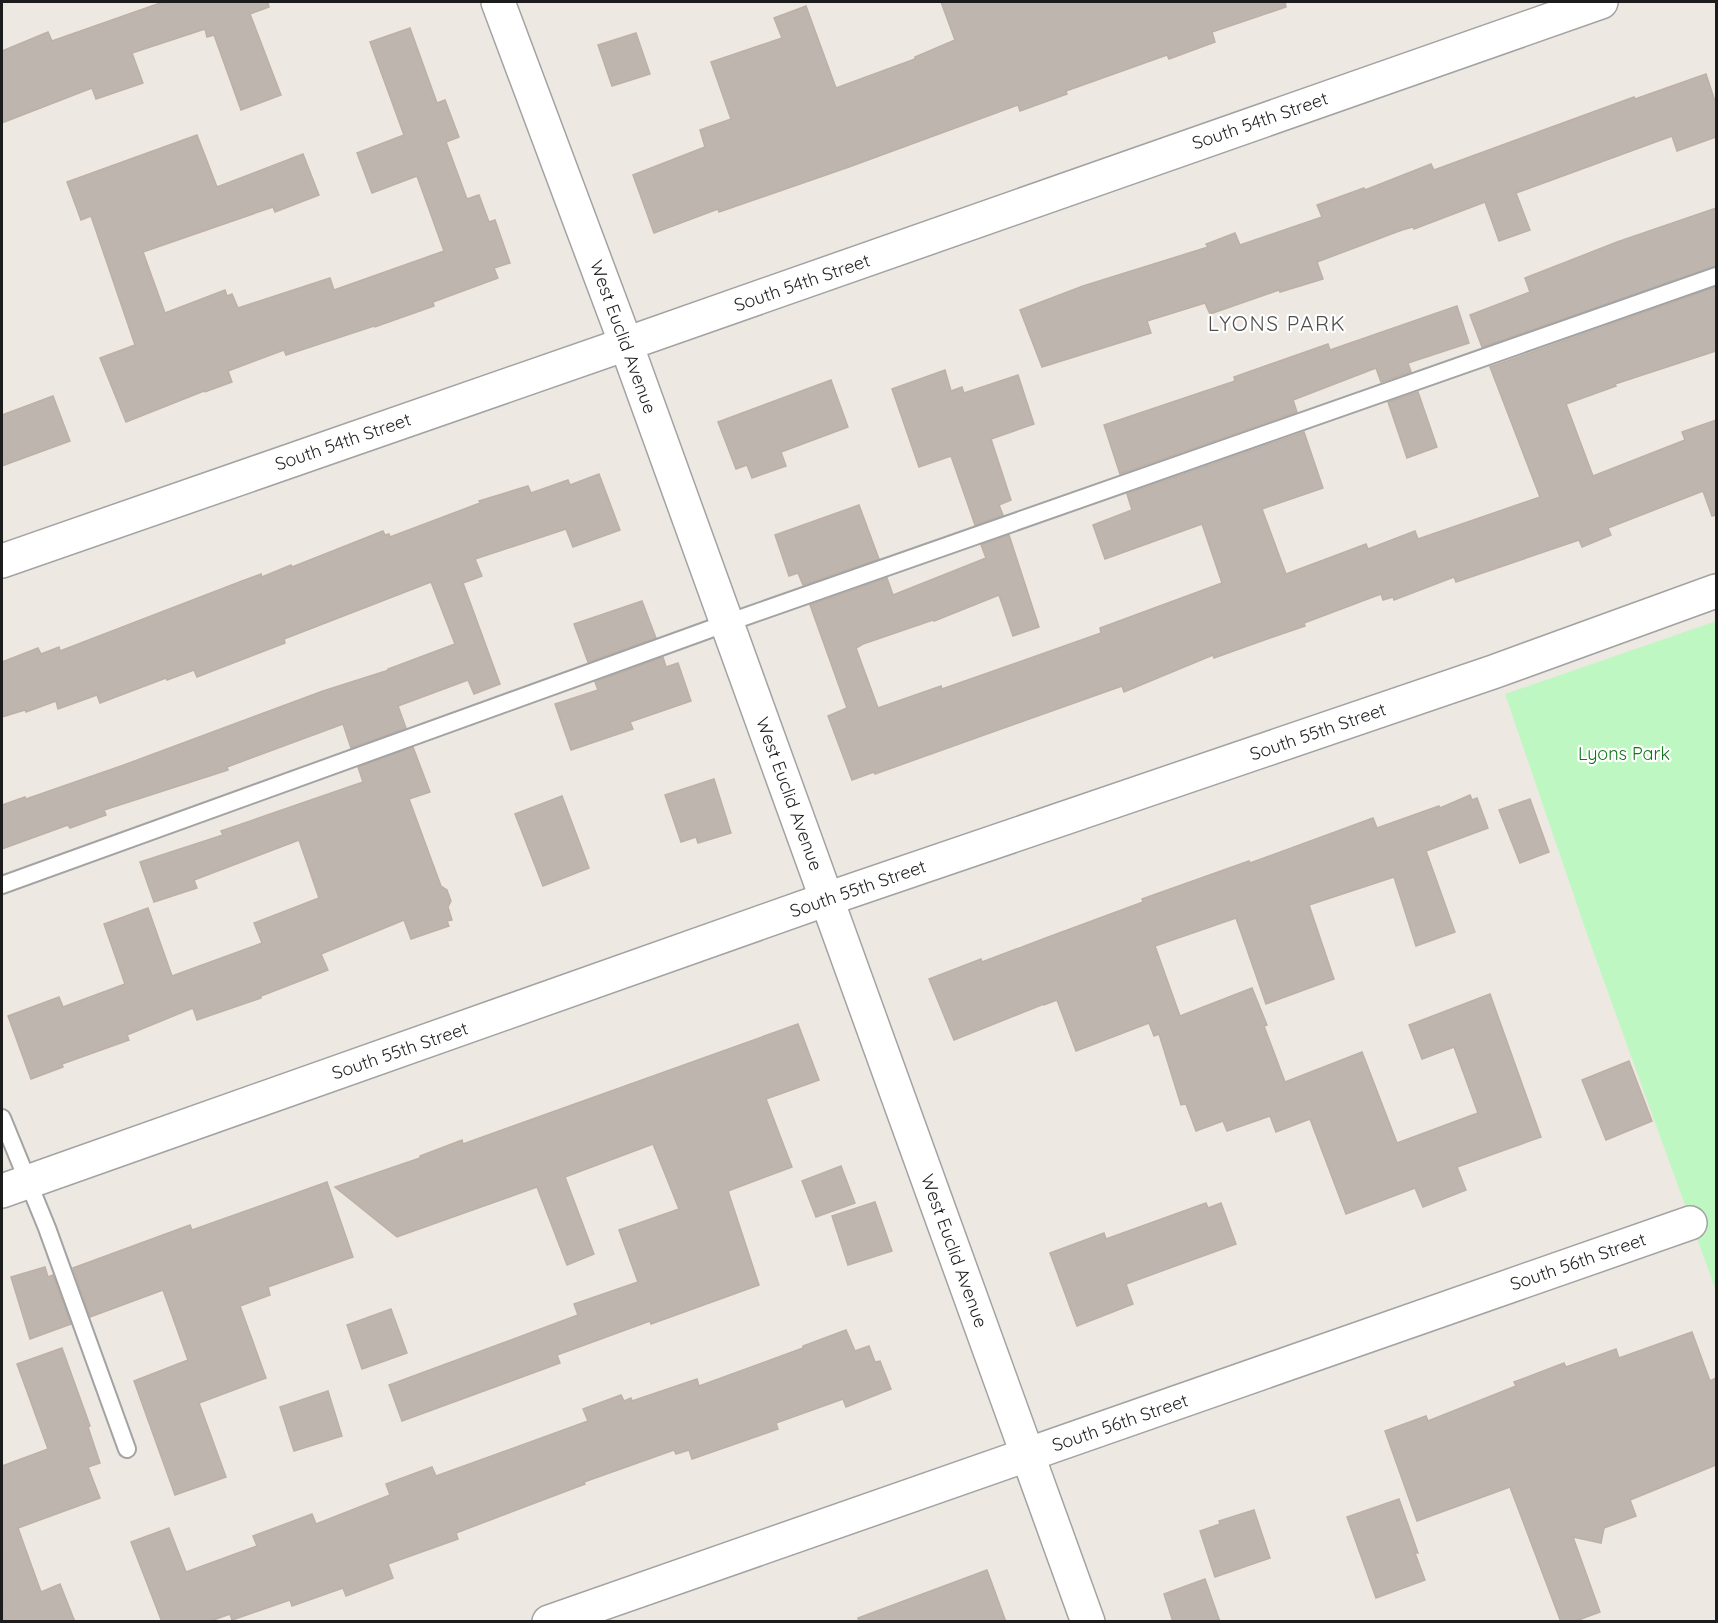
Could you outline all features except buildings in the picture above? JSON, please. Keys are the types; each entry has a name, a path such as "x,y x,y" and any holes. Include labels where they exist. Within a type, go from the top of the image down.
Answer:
{"street":[{"name":"West Euclid Avenue","path":"498,2 626,344 1088,1622"},
{"name":"South 54th Street","path":"2,561 1601,2"},
{"name":"South 55th Street","path":"15,1187 827,899 1493,672 1716,591"},
{"name":"South 56th Street","path":"549,1622 1690,1223"}],"lane":[{"path":"2,885 727,623 1716,276"},
{"path":"2,1118 15,1187 47,1228 127,1449"}],"green space":[{"name":"Lyons Park","path":"1716,621 1716,1291 1589,940 1505,694"}],"district":[{"name":"LYONS PARK","path":"1277,324"}]}
